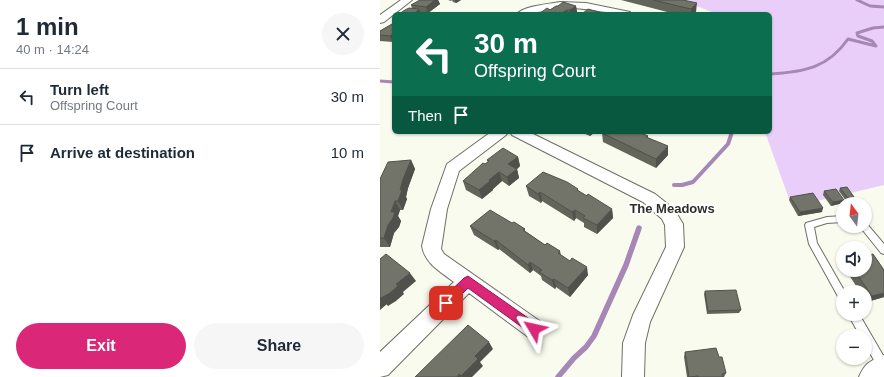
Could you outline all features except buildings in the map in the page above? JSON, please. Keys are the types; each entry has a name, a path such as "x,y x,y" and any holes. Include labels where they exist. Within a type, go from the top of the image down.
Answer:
{"street":[{"path":"380,20 407,0"},
{"path":"526,12 540,4 559,1 580,2 618,12"},
{"path":"498,134 452,168 448,176 432,236 432,252 438,260 534,329"},
{"path":"521,134 649,198 668,214 674,224 676,247 640,322 634,343 633,377"},
{"path":"380,367 468,281"},
{"path":"874,377 884,368"}],"lane":[{"path":"836,219 827,220 809,225 813,244 837,285"},
{"path":"870,233 884,250"},
{"path":"857,321 884,368"}],"shaded area":[{"path":"681,0 884,0 884,185 792,207 766,134 772,134 772,12 712,12"}],"waterway":[{"path":"857,0 870,6 884,7"},
{"path":"772,74 794,72 814,67 832,56 848,39 876,46 872,41 858,36 857,33 873,28 884,27"},
{"path":"380,81 392,82"},
{"path":"674,185 682,185 693,182 728,144 731,134"},
{"path":"558,377 574,358 586,347 594,336 626,265 639,228"}],"district":[{"name":"The Meadows","path":"672,208"}],"route":[{"path":"446,303 468,281 534,329"}]}
